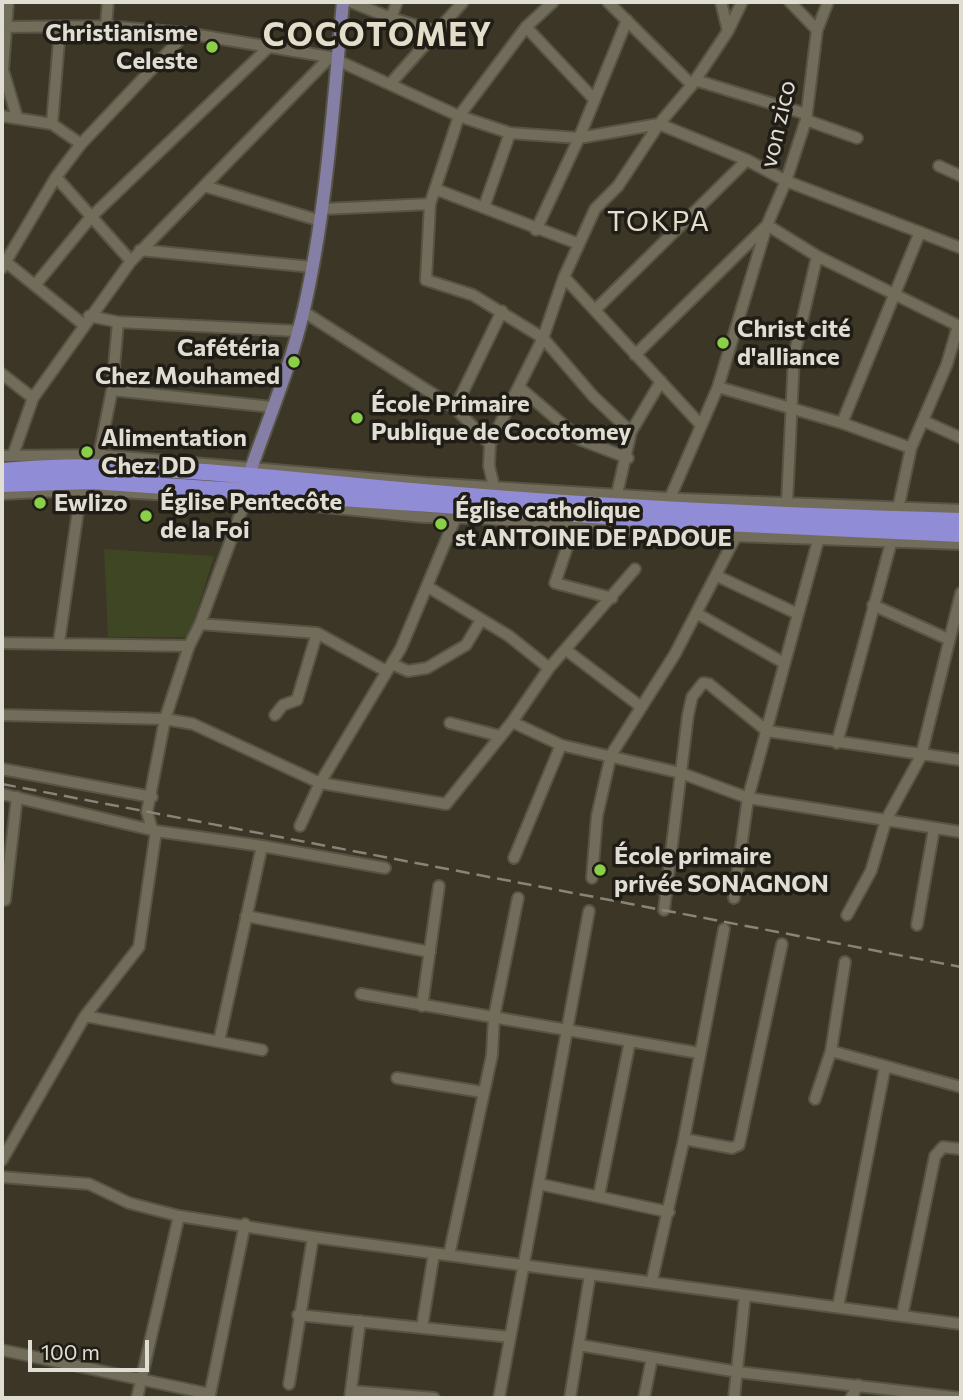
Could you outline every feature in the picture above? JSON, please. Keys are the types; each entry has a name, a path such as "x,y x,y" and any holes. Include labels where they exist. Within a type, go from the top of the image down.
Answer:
{"highway":[{"path":"2,471 94,467 249,484 680,521 961,534"},
{"path":"2,484 91,481 249,484 859,519 961,521"}],"main road":[{"path":"249,484 304,312 322,215 334,59 343,2"}],"street":[{"path":"8,2 4,27 3,70 18,117"},
{"path":"106,26 108,2"},
{"path":"351,2 438,32"},
{"path":"391,18 397,2"},
{"path":"390,84 463,2"},
{"path":"553,2 526,27 459,116 430,204 426,280 474,295 542,338 593,396 631,432"},
{"path":"608,2 693,82 806,117 857,138"},
{"path":"721,2 728,31"},
{"path":"494,486 489,467 490,444 542,338 564,277 595,209 618,186 659,124 693,82 728,31 742,2"},
{"path":"790,2 817,30"},
{"name":"von zico","path":"670,498 718,387 767,225 786,181 806,117 817,30 828,2"},
{"path":"536,230 579,138 626,20"},
{"path":"4,27 60,29 106,26 186,33 334,59 459,116 510,133 579,138 659,124 747,160 786,181 961,248"},
{"path":"526,27 593,98"},
{"path":"52,124 60,29"},
{"path":"186,33 80,144 56,177 3,263 86,320 298,331"},
{"path":"36,284 91,217 270,46"},
{"path":"334,59 140,250 86,320 33,398 8,456 99,455 455,519 478,518 573,527 818,541 961,544"},
{"path":"2,116 52,124 80,144"},
{"path":"484,207 510,133"},
{"path":"595,310 747,160"},
{"path":"939,166 961,176"},
{"path":"56,177 131,261"},
{"path":"204,186 322,215 430,204"},
{"path":"435,189 536,230 579,244"},
{"path":"635,355 767,225 817,256 960,326 911,449 898,509"},
{"path":"842,423 896,297 920,232"},
{"path":"140,250 312,267"},
{"path":"787,503 790,408 798,330 817,256"},
{"path":"564,277 700,424"},
{"path":"455,408 502,311"},
{"path":"304,312 455,408 490,444"},
{"path":"99,455 112,390 118,322"},
{"path":"2,374 33,398"},
{"path":"617,494 628,458 631,432 661,381"},
{"path":"519,387 581,440 628,458"},
{"path":"718,387 842,423 911,449"},
{"path":"112,390 272,407"},
{"path":"924,421 961,438"},
{"path":"2,1160 85,1016 141,940 154,830 147,812 152,797 164,719 249,484"},
{"path":"2,494 249,484 494,486 670,498 961,510"},
{"path":"59,642 81,490"},
{"path":"300,825 320,783 401,648 455,519"},
{"path":"573,527 555,583 612,598"},
{"path":"592,878 597,817 611,755 698,614 736,536"},
{"path":"734,898 748,798 818,541"},
{"path":"837,743 891,542"},
{"path":"2,715 164,719 193,724 320,783 446,804 512,722 549,668 635,569"},
{"path":"717,576 798,614"},
{"path":"428,587 509,636 549,668"},
{"path":"847,915 871,871 886,820 921,756 961,593"},
{"path":"873,606 948,639"},
{"path":"698,614 784,663"},
{"path":"386,671 391,664 408,671 427,668 466,645 481,620"},
{"path":"200,624 317,633 386,671"},
{"path":"275,715 278,709 298,700 299,688 317,633"},
{"path":"2,643 189,646"},
{"path":"566,650 640,706"},
{"path":"664,910 692,697 703,683 709,684 767,731 961,760"},
{"path":"512,722 561,745 681,773 748,798 961,832"},
{"path":"450,723 500,736"},
{"path":"514,858 561,745"},
{"path":"2,769 152,797"},
{"path":"2,794 154,830 385,868"},
{"path":"2,898 5,900 17,797"},
{"path":"917,925 934,829"},
{"path":"219,1041 262,846"},
{"path":"422,1006 439,886"},
{"path":"449,1255 492,1055 494,1017 518,898"},
{"path":"499,1398 564,1032 589,911"},
{"path":"246,916 430,952"},
{"path":"652,1280 684,1139 724,929"},
{"path":"684,1139 732,1148 739,1145 782,944"},
{"path":"816,1099 831,1051 845,962"},
{"path":"361,994 564,1032 699,1053"},
{"path":"85,1016 262,1050"},
{"path":"599,1195 630,1041"},
{"path":"831,1051 961,1087"},
{"path":"838,1307 885,1067"},
{"path":"397,1078 482,1092"},
{"path":"902,1316 935,1156 943,1147 961,1149"},
{"path":"2,1177 89,1184 129,1203 179,1216 245,1224 313,1237 522,1264 590,1276 652,1280 961,1324"},
{"path":"539,1184 669,1212"},
{"path":"137,1398 179,1216"},
{"path":"2,1351 210,1394 245,1224"},
{"path":"289,1384 313,1237"},
{"path":"422,1327 434,1253"},
{"path":"569,1398 590,1276"},
{"path":"734,1398 746,1295"},
{"path":"299,1315 510,1337"},
{"path":"360,1321 350,1394 434,1398"},
{"path":"579,1345 738,1372 961,1398"},
{"path":"643,1398 652,1358"},
{"path":"851,1398 859,1385"}],"green space":[{"path":"104,549 214,556 191,631 185,637 108,637"}],"railway":[{"path":"2,784 961,967"}],"place":[{"name":"Christianisme Celeste","path":"212,47"},
{"name":"Christ cité d'alliance","path":"723,343"},
{"name":"Cafétéria Chez Mouhamed","path":"294,362"},
{"name":"École Primaire Publique de Cocotomey","path":"357,418"},
{"name":"Alimentation Chez DD","path":"87,452"},
{"name":"Ewlizo","path":"40,503"},
{"name":"Église Pentecôte de la Foi","path":"146,516"},
{"name":"Église catholique st ANTOINE DE PADOUE","path":"441,524"},
{"name":"École primaire privée SONAGNON","path":"600,870"}],"district":[{"name":"COCOTOMEY","path":"378,35"},
{"name":"TOKPA","path":"659,222"}]}
